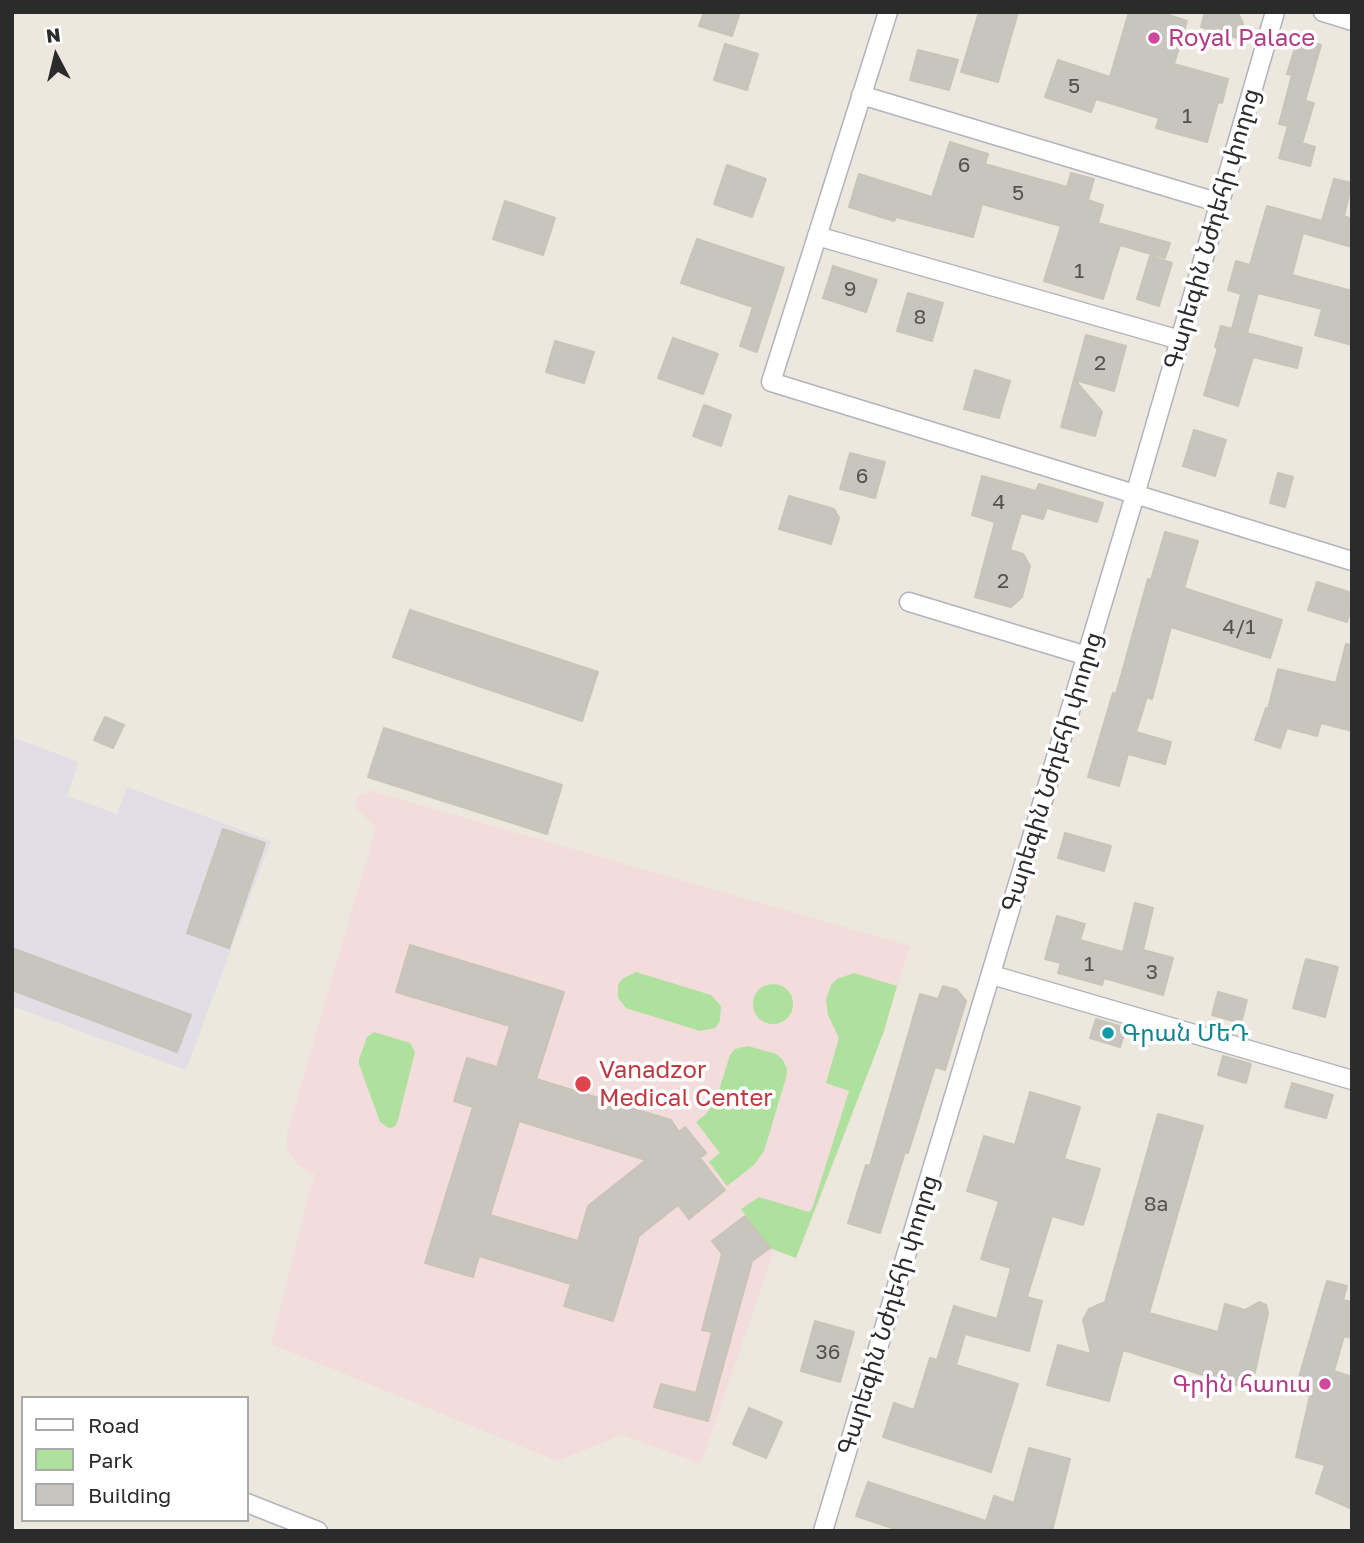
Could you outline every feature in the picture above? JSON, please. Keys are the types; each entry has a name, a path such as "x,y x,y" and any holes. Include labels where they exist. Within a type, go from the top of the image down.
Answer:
{"street":[{"path":"888,12 771,382 1352,561"},
{"name":"Գարեգին Նժդեհի փողոց","path":"823,1531 1135,495 1275,12"},
{"path":"1323,12 1352,21"},
{"path":"861,94 1220,203"},
{"path":"817,236 1180,340"},
{"path":"909,602 1087,656"},
{"path":"992,975 1352,1080"},
{"path":"248,1503 318,1531"}],"shaded area":[{"path":"12,737 79,762 67,796 117,814 127,787 271,841 186,1070 12,1006"},
{"name":"Vanadzor Medical Center","path":"368,790 910,946 883,1034 796,1258 774,1251 701,1464 622,1435 557,1461 271,1344 314,1174 296,1164 287,1148 287,1133 376,827 355,808 358,795 366,794"}],"green space":[{"path":"636,972 711,995 721,1006 720,1021 715,1028 700,1031 626,1008 618,998 618,985 622,979"},
{"path":"854,973 897,986 883,1034 796,1258 770,1248 741,1209 759,1197 809,1212 812,1209 849,1091 826,1083 839,1038 828,1015 826,1000 831,985 837,979"},
{"path":"773,984 781,985 787,990 792,996 792,1012 787,1018 781,1023 773,1024 765,1023 759,1018 754,1012 753,1004 754,996 759,990 765,985"},
{"path":"374,1032 410,1043 415,1052 398,1120 391,1128 380,1122 359,1064 367,1037"},
{"path":"748,1046 776,1054 787,1069 786,1078 764,1151 754,1165 727,1186 709,1162 720,1153 696,1122 716,1100 730,1055 735,1049"}],"building":[{"path":"704,12 740,12 732,36 699,26"},
{"path":"979,12 1018,12 998,82 961,72"},
{"path":"1129,12 1160,12 1187,21 1174,64 1228,79 1222,103 1218,102 1207,142 1156,128 1159,118 1096,99 1091,112 1045,97 1058,60 1110,77"},
{"path":"1205,12 1235,12 1239,15 1243,24 1241,39 1201,27"},
{"path":"1298,38 1321,45 1305,101 1314,103 1302,143 1315,147 1310,166 1279,158 1288,126 1279,124 1292,75 1287,74"},
{"path":"725,44 758,54 747,90 714,80"},
{"path":"918,50 958,60 949,90 910,80"},
{"path":"950,142 988,154 985,164 1067,187 1071,173 1094,179 1088,200 1103,205 1098,223 1170,243 1165,258 1120,245 1103,299 1044,281 1061,226 982,204 973,237 896,217 894,221 849,207 859,174 932,197"},
{"path":"727,165 766,179 752,217 714,204"},
{"path":"1334,179 1352,183 1344,216 1352,219 1352,247 1303,233 1292,275 1352,291 1352,345 1315,335 1322,309 1258,293 1247,333 1302,348 1297,368 1253,357 1238,406 1204,395 1218,348 1215,347 1221,326 1232,329 1241,294 1228,290 1236,261 1250,265 1267,206 1322,221"},
{"path":"505,201 555,218 543,255 493,239"},
{"path":"697,239 784,268 757,352 740,346 753,307 681,283"},
{"path":"1150,256 1172,263 1159,306 1137,299"},
{"path":"833,266 877,280 866,312 823,298"},
{"path":"908,293 943,303 932,341 897,331"},
{"path":"1086,335 1126,346 1114,391 1075,380 1102,412 1095,436 1061,427"},
{"path":"673,338 718,354 703,394 658,378"},
{"path":"555,341 594,352 584,383 546,372"},
{"path":"975,370 1010,381 999,418 964,409"},
{"path":"704,405 731,415 721,446 693,436"},
{"path":"1194,430 1226,440 1215,476 1183,466"},
{"path":"850,453 885,462 875,498 840,489"},
{"path":"1278,473 1293,477 1285,507 1270,503"},
{"path":"982,476 1036,491 1039,484 1103,503 1097,522 1047,508 1043,519 1021,513 1010,550 1023,554 1030,566 1022,597 1011,607 975,597 995,522 972,515"},
{"path":"789,496 834,509 839,518 831,544 779,529"},
{"path":"1165,532 1198,541 1184,588 1282,620 1270,658 1171,627 1152,699 1147,697 1136,732 1171,742 1165,764 1128,754 1119,786 1088,777 1113,693 1116,694 1148,579 1151,580"},
{"path":"1317,582 1352,593 1352,606 1347,622 1308,610"},
{"path":"410,610 598,672 582,721 393,657"},
{"path":"1346,644 1352,645 1352,731 1321,723 1317,736 1287,728 1280,748 1255,740 1266,708 1268,709 1278,669 1336,683"},
{"path":"105,717 124,725 113,748 94,740"},
{"path":"384,728 562,785 547,834 368,777"},
{"path":"223,829 265,843 229,948 187,933"},
{"path":"1065,833 1111,846 1104,871 1058,858"},
{"path":"1135,903 1153,908 1143,950 1173,958 1163,995 1104,978 1102,985 1058,973 1061,963 1045,959 1057,916 1085,924 1080,940 1123,952"},
{"path":"410,945 564,992 536,1079 671,1120 679,1132 685,1127 706,1153 700,1158 725,1190 689,1219 678,1205 639,1236 613,1321 564,1306 571,1284 479,1256 473,1277 425,1263 473,1107 454,1101 467,1058 497,1067 510,1026 396,992","holes":["519,1121 646,1160 588,1206 578,1241 490,1215"]},
{"path":"12,948 191,1015 177,1052 12,990"},
{"path":"1306,959 1338,967 1325,1017 1293,1008"},
{"path":"943,986 957,990 966,1001 945,1070 935,1067 880,1233 848,1223 866,1165 870,1166 920,994 938,999"},
{"path":"1218,992 1247,1000 1241,1023 1212,1015"},
{"name":"Գրան ՄեԴ","path":"1096,1019 1126,1028 1120,1047 1090,1038"},
{"path":"1223,1056 1251,1064 1246,1083 1218,1075"},
{"path":"1292,1083 1333,1095 1326,1118 1285,1107"},
{"path":"1030,1092 1080,1107 1064,1159 1100,1169 1083,1225 1052,1216 1027,1297 1042,1301 1029,1351 965,1334 956,1365 1018,1384 991,1472 883,1437 894,1403 914,1410 930,1358 937,1360 954,1306 997,1319 1011,1268 981,1259 999,1201 967,1191 984,1136 1015,1145"},
{"path":"1158,1114 1203,1126 1149,1313 1218,1332 1225,1304 1245,1310 1259,1302 1266,1305 1268,1313 1251,1390 1123,1350 1109,1401 1047,1385 1058,1345 1091,1354 1083,1320 1089,1309 1105,1302"},
{"path":"745,1216 770,1248 752,1261 708,1421 654,1407 661,1384 696,1393 712,1332 702,1330 722,1254 712,1241"},
{"path":"1327,1281 1347,1286 1343,1300 1352,1302 1352,1338 1344,1336 1334,1371 1352,1377 1352,1509 1316,1493 1325,1465 1296,1457 1310,1396 1295,1391"},
{"path":"815,1321 854,1332 840,1382 801,1371"},
{"path":"749,1408 782,1422 766,1458 733,1444"},
{"path":"1029,1448 1070,1459 1052,1531 901,1531 856,1516 868,1482 986,1521 994,1496 1014,1503"}],"place":[{"name":"Royal Palace","path":"1154,38"},
{"name":"Գրան ՄեԴ","path":"1108,1033"},
{"name":"Vanadzor Medical Center","path":"583,1084"},
{"name":"Գրին հաուս","path":"1325,1384"}]}
